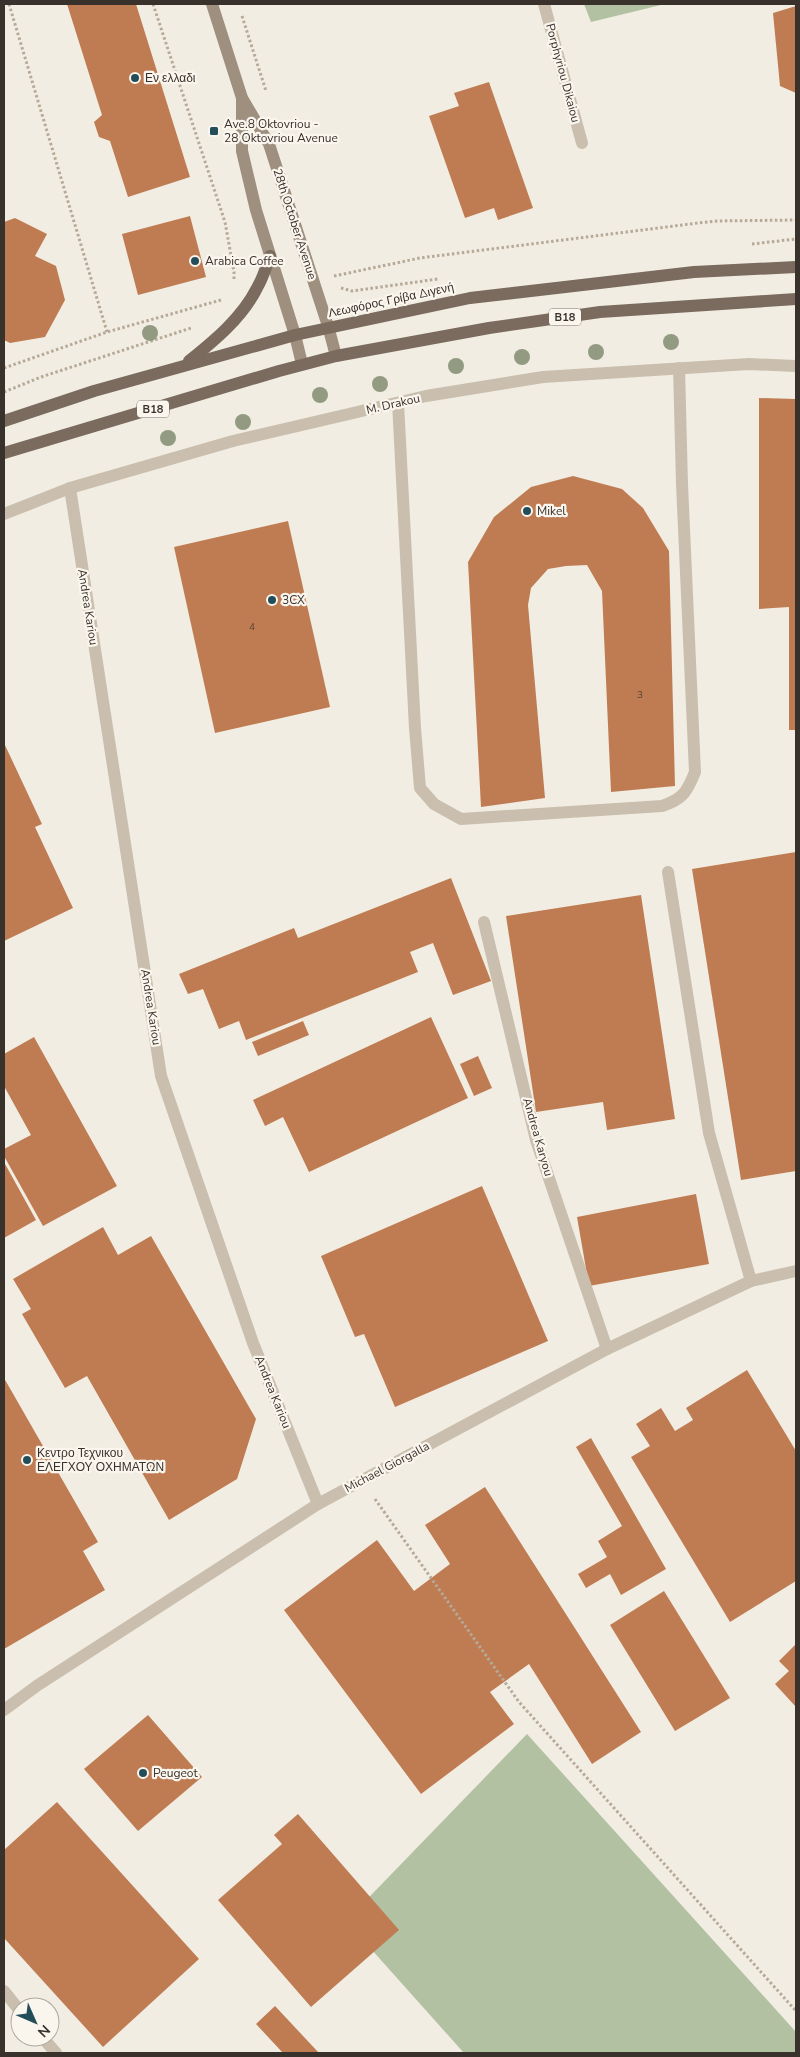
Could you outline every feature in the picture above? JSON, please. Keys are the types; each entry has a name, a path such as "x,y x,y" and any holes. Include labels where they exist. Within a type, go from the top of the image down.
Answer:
{"main road":[{"name":"28th October Avenue","path":"212,4 242,98 269,144 314,280 336,356"},
{"name":"28th October Avenue","path":"242,98 242,151 256,210 295,335 302,364"},
{"path":"186,364 220,336 257,289 270,256"},
{"name":"Λεωφόρος Γρίβα Διγενή","path":"4,421 186,364 328,326 470,298 694,272 796,267"},
{"name":"B18","path":"4,452 302,364 336,356 489,328 600,312 796,299"}],"street":[{"name":"Porphyriou Dikaiou","path":"544,4 582,143"},
{"name":"M. Drakou","path":"4,514 70,488 233,441 426,396 543,377 749,364 796,366"},
{"path":"398,403 415,728 420,788 434,804 461,819 662,806 675,802 687,792 695,772 682,494 679,368"},
{"name":"Andrea Kariou","path":"70,488 162,1076 253,1343 318,1504"},
{"path":"668,872 709,1133 751,1281"},
{"name":"Andrea Karyou","path":"484,922 536,1140 607,1349"},
{"name":"Michael Giorgalla","path":"4,1710 38,1685 318,1504 607,1349 751,1281 796,1271"}],"path":[{"path":"9,4 107,332"},
{"path":"153,4 225,222 234,272 233,296"},
{"path":"314,280 420,258 717,221 796,220"},
{"path":"4,368 107,332 257,289"},
{"path":"4,392 41,377 197,326"},
{"path":"362,1480 520,1702 796,2011"}],"green space":[{"path":"584,4 665,4 591,22"},
{"path":"527,1734 796,2032 796,2053 464,2053 346,1921"}],"building":[{"path":"67,4 136,4 190,177 128,197 110,141 99,137 94,122 102,115"},
{"path":"796,6 796,93 780,86 773,13"},
{"path":"489,82 533,208 498,220 494,208 465,218 429,116 459,106 454,93"},
{"path":"190,216 206,277 138,295 122,234"},
{"path":"15,218 47,234 35,256 56,266 65,300 45,337 10,343 4,340 4,222"},
{"path":"759,398 796,399 796,730 789,730 789,607 759,609"},
{"path":"573,476 622,489 643,508 669,551 675,786 611,792 602,591 587,565 566,566 548,569 531,588 528,605 545,798 481,807 468,562 494,517 531,487"},
{"path":"288,521 330,707 215,733 174,547"},
{"path":"4,743 42,824 35,827 73,908 4,941"},
{"path":"796,852 796,1171 741,1180 692,869"},
{"path":"451,878 491,981 453,995 433,943 410,952 418,972 246,1040 239,1021 219,1029 203,989 188,994 179,974 294,928 298,938"},
{"path":"641,895 675,1119 607,1130 603,1102 536,1112 506,916"},
{"path":"431,1017 468,1098 309,1172 283,1117 265,1126 253,1100"},
{"path":"303,1021 309,1035 258,1056 252,1042"},
{"path":"34,1037 117,1186 43,1226 4,1156 4,1149 31,1135 4,1086 4,1054"},
{"path":"478,1056 492,1088 474,1096 460,1064"},
{"path":"4,1162 36,1220 4,1238"},
{"path":"482,1186 548,1341 395,1407 364,1334 355,1337 321,1256"},
{"path":"696,1194 709,1264 589,1286 577,1217"},
{"path":"103,1227 118,1255 151,1236 256,1419 237,1479 169,1520 87,1376 65,1388 22,1314 31,1309 13,1279"},
{"path":"747,1370 796,1451 796,1581 730,1622 631,1457 650,1446 636,1424 661,1408 675,1431 693,1420 686,1408"},
{"name":"Κεντρο Τεχνικου ΕΛΕΓΧΟΥ ΟΧΗΜΑΤΩΝ","path":"4,1378 98,1542 83,1551 105,1590 4,1649"},
{"path":"591,1438 666,1569 621,1595 610,1574 586,1588 578,1574 607,1557 598,1541 622,1526 576,1447"},
{"path":"485,1487 641,1732 592,1764 529,1664 490,1692 514,1724 421,1794 284,1610 377,1540 414,1591 450,1564 425,1525"},
{"path":"664,1591 730,1698 675,1731 610,1625"},
{"path":"796,1644 796,1707 775,1684 789,1671 779,1661"},
{"name":"Peugeot","path":"148,1715 202,1777 138,1831 84,1769"},
{"path":"57,1802 199,1959 103,2047 60,2000 60,1997 58,1997 4,1938 4,1850"},
{"path":"298,1814 399,1930 311,2007 218,1900 282,1844 274,1835"},
{"path":"275,2006 319,2053 283,2053 256,2024"}],"place":[{"name":"Εν ελλαδι","path":"135,78"},
{"name":"Ave.8 Oktovriou - 28 Oktovriou Avenue","path":"214,131"},
{"name":"Arabica Coffee","path":"195,261"},
{"name":"Mikel","path":"527,511"},
{"name":"3CX","path":"272,600"},
{"name":"Κεντρο Τεχνικου ΕΛΕΓΧΟΥ ΟΧΗΜΑΤΩΝ","path":"27,1460"},
{"name":"Peugeot","path":"143,1773"}]}
